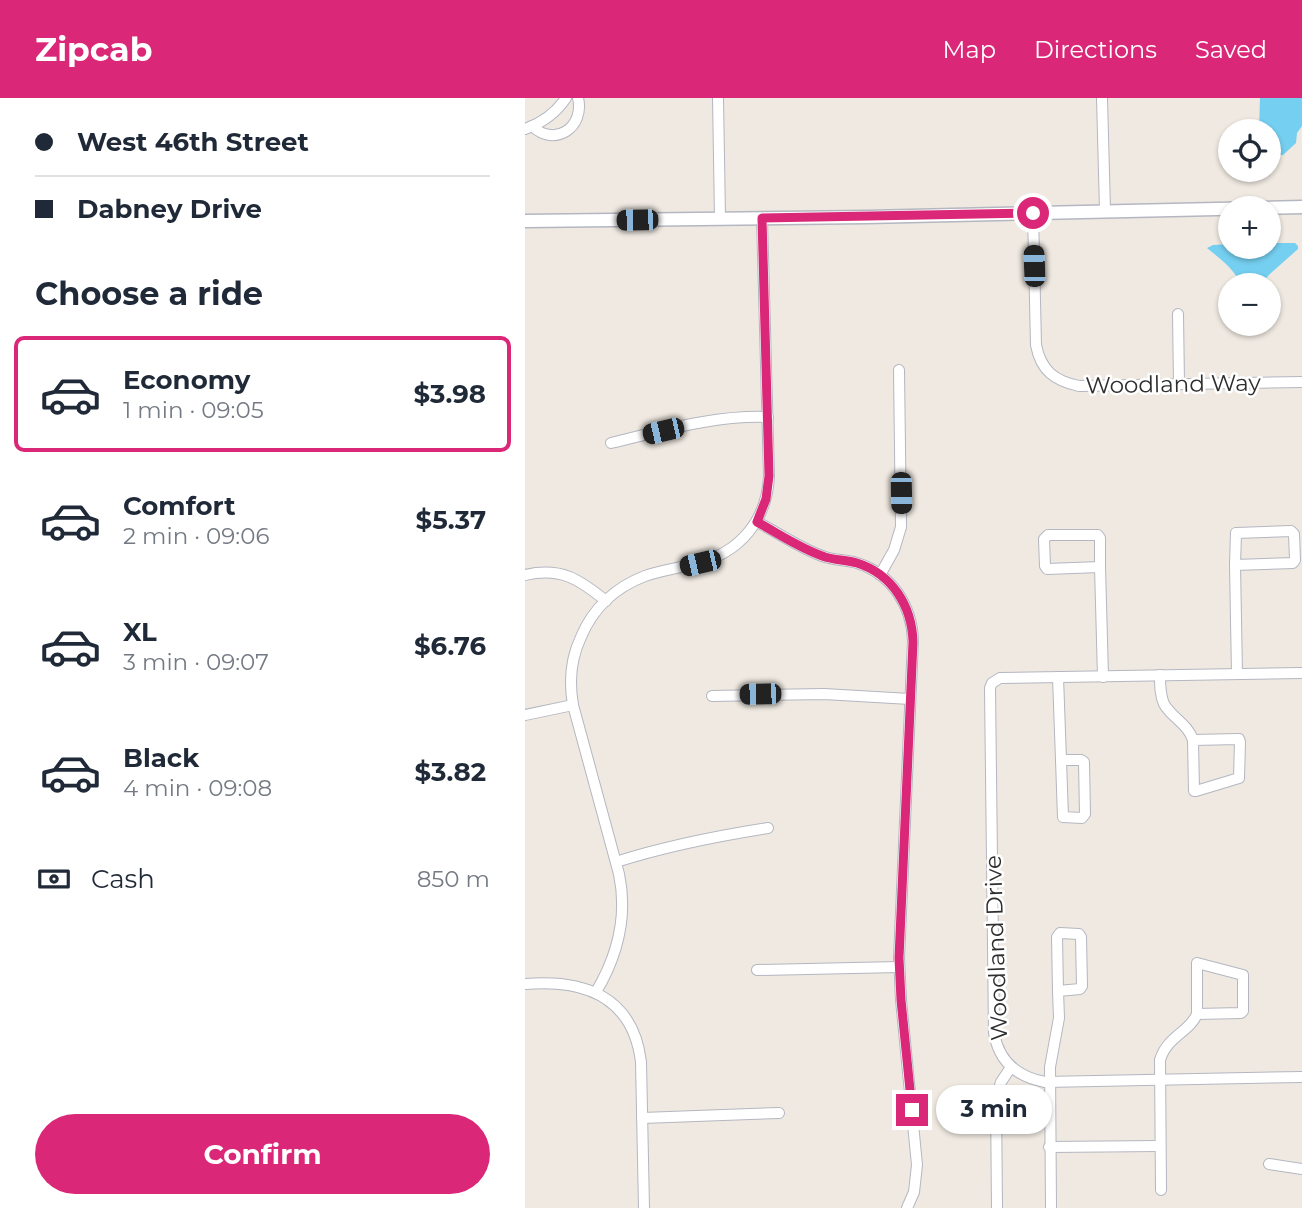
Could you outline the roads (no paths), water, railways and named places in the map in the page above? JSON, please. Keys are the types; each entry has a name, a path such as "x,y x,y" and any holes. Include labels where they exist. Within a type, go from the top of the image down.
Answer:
{"street":[{"path":"529,127 552,114 565,98"},
{"path":"529,127 548,135 566,131 575,123 578,115 578,98"},
{"path":"718,98 720,218"},
{"path":"1102,98 1105,210"},
{"path":"525,221 1302,206"},
{"name":"Woodland Way","path":"1033,213 1037,345 1042,362 1049,372 1062,382 1079,386 1302,382"},
{"path":"596,992 611,965 621,929 622,892 573,705 571,673 577,646 591,617 617,591 637,579 700,563 719,555 738,544 757,522 769,485 762,218"},
{"path":"1178,314 1179,384"},
{"path":"880,575 894,550 901,527 899,370"},
{"path":"611,443 688,425 738,417 768,416"},
{"path":"757,522 823,556 855,562 880,575 899,594 910,619 913,642 899,967 917,1165 914,1192 907,1208"},
{"path":"1235,565 1293,563 1294,533 1235,534 1235,565 1237,674"},
{"path":"1100,568 1047,569 1045,537 1098,535 1100,538 1103,677"},
{"path":"525,575 548,572 566,575 587,585 606,601"},
{"path":"1061,760 1084,762 1085,816 1081,818 1063,817 1058,677 1302,673"},
{"path":"1160,675 1164,704 1189,730 1193,740 1193,791 1239,778 1239,739 1193,740"},
{"name":"Woodland Drive","path":"997,1208 996,1098 1001,1082 1011,1067 1000,1054 994,1033 990,688 993,681 1000,678 1058,677"},
{"path":"712,696 824,694 910,699"},
{"path":"525,715 573,705"},
{"path":"616,862 711,837 768,828"},
{"path":"1051,1208 1049,1082 1059,1018 1058,990 1058,936 1060,933 1079,934 1082,988 1058,990"},
{"path":"1161,1190 1159,1080 1163,1051 1170,1041 1195,1020 1197,963 1243,975 1241,1013 1197,1014"},
{"path":"757,970 899,967"},
{"path":"525,984 565,984 596,992 617,1008 635,1035 641,1058 644,1208"},
{"path":"1011,1067 1025,1077 1049,1082 1302,1077"},
{"path":"642,1118 779,1114"},
{"path":"1049,1147 1160,1146"},
{"path":"1269,1164 1302,1169"}],"water":[{"path":"1260,98 1302,98 1302,126 1297,133 1296,143 1283,155 1281,119 1259,119"},
{"path":"1281,243 1295,243 1298,246 1298,249 1271,273 1234,273 1222,260 1281,259"},
{"path":"1218,245 1218,257 1207,248"}]}
